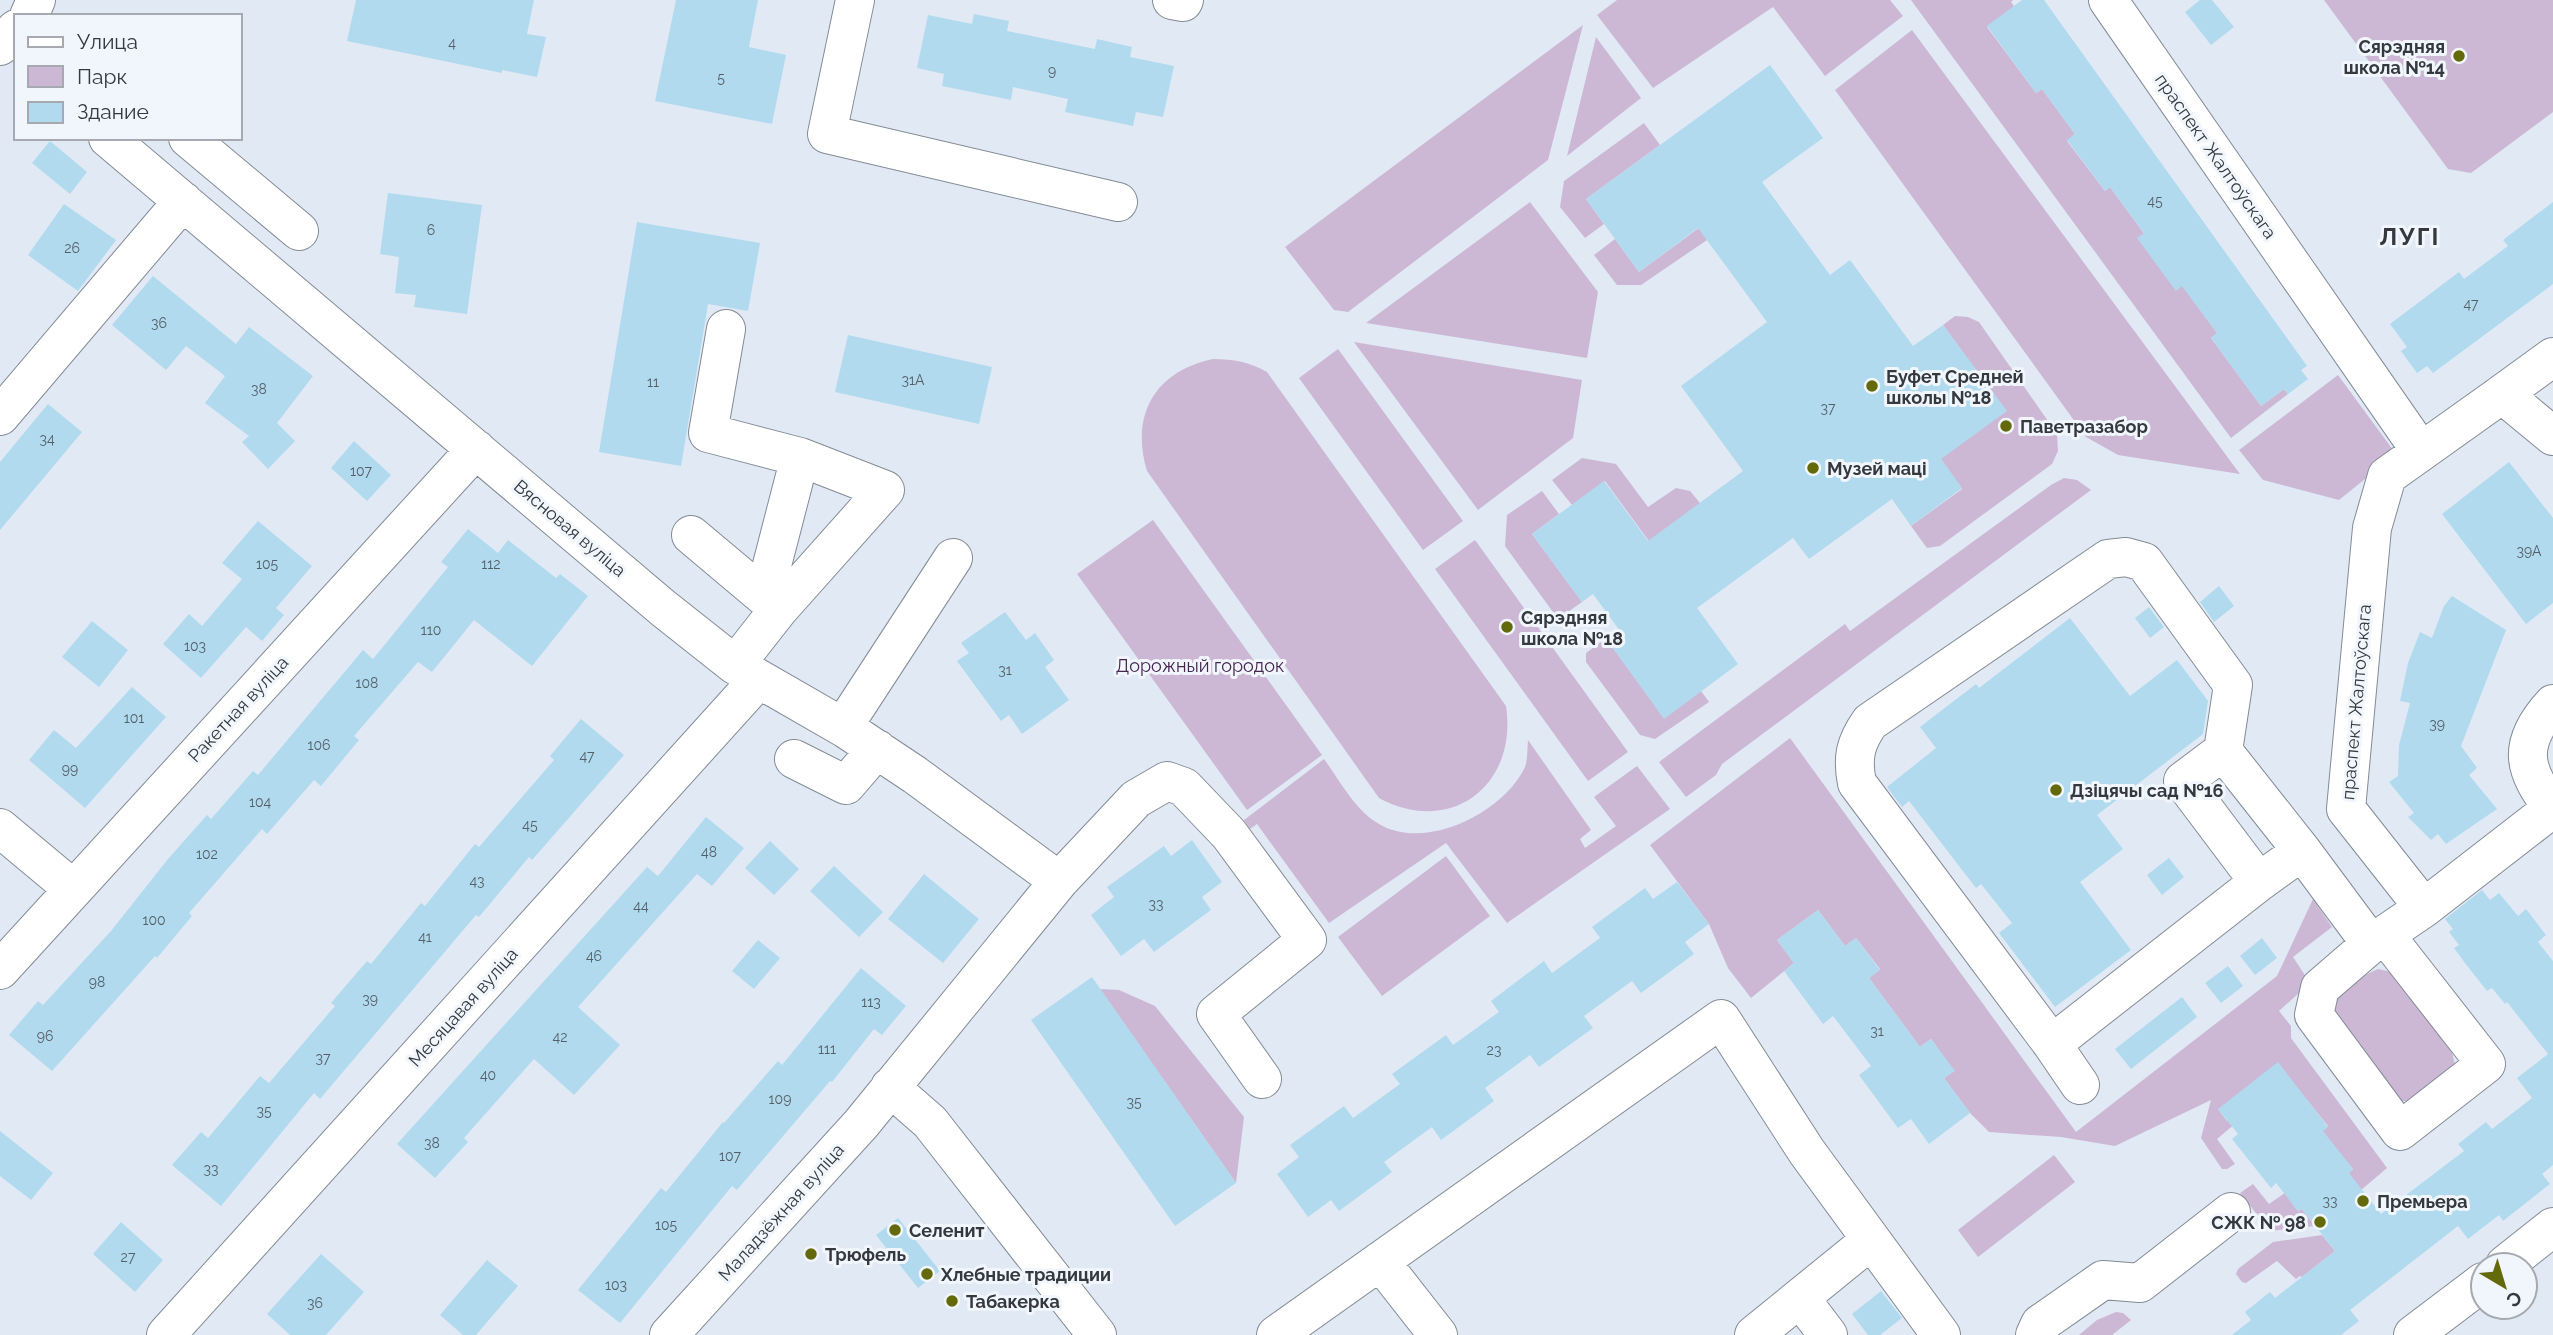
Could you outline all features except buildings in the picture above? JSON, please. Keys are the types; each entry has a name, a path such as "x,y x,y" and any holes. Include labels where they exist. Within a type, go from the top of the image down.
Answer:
{"street":[{"path":"855,0 827,134 1118,202"},
{"path":"1172,0 1184,0"},
{"name":"праспект Жалтоўскага","path":"2108,0 2420,450"},
{"path":"14,31 0,47 14,60"},
{"name":"Вясновая вуліца","path":"110,140 663,608 747,672 877,749 1059,881"},
{"path":"142,166 167,140"},
{"path":"190,140 299,231"},
{"path":"0,416 183,201"},
{"path":"691,535 772,602 800,457 708,433 726,330"},
{"name":"праспект Жалтоўскага","path":"2424,908 2346,808 2372,528 2387,475 2553,357"},
{"path":"2502,394 2553,436"},
{"name":"Ракетная вуліца","path":"0,970 476,449"},
{"name":"Месяцавая вуліца","path":"166,1335 747,672 772,602 885,490 800,457"},
{"path":"2080,1085 1857,783 1853,764 1858,739 1870,722 2108,559 2126,557 2144,562 2233,685 2224,751 2302,851 2379,940 2486,1064 2400,1131 2314,1015 2320,988 2379,940 2553,808 2531,776 2527,747 2553,704"},
{"path":"846,729 852,713 953,558"},
{"path":"794,759 846,785 877,749"},
{"path":"2224,751 2183,781 2259,881"},
{"name":"Маладзёжная вуліца","path":"669,1335 861,1124 1059,881 1136,799 1167,781 1184,787 1200,801 1229,834 1307,940 1216,1014 1262,1079"},
{"path":"0,828 73,889"},
{"path":"2052,1044 2259,881 2302,851"},
{"path":"1276,1335 1721,1018 1807,1152 1871,1240 1931,1331"},
{"path":"890,1087 930,1122 1097,1335"},
{"path":"2035,1335 2039,1324 2103,1279 2140,1283 2231,1212"},
{"path":"2523,1251 2553,1227"},
{"path":"1754,1335 1871,1240"},
{"path":"1380,1261 1438,1335"},
{"path":"2413,1335 2469,1293"},
{"path":"1800,1298 1828,1335"}],"green space":[{"path":"1617,0 1890,0 1903,16 1825,76 1773,7 1653,88 1597,15"},
{"path":"1911,0 2013,0 2011,2 2019,13 1987,27 2036,93 2042,89 2075,134 2067,141 2105,191 2110,187 2217,333 2211,338 2261,406 2284,389 2288,394 2231,438"},
{"name":"Сярэдняя школа №14","path":"2324,0 2553,0 2553,112 2471,173 2448,169"},
{"path":"1583,25 1548,160 1348,312 1334,310 1285,247"},
{"path":"1912,30 2240,474 2118,455 2086,437 1835,90"},
{"path":"1596,37 1641,98 1567,156"},
{"path":"1644,123 1660,145 1586,199 1604,224 1585,238 1560,207 1564,181"},
{"path":"1530,202 1598,292 1587,358 1366,323"},
{"path":"1711,219 1707,240 1641,285 1617,285 1594,255 1615,239 1639,272"},
{"path":"1955,316 1968,317 1979,322 2057,434 2058,451 2052,464 1940,546 1927,548 1911,526 1962,489 1941,459 1979,374 1943,325"},
{"path":"1354,342 1582,380 1573,438 1478,510"},
{"path":"1338,349 1463,521 1423,550 1299,378"},
{"path":"1213,359 1241,362 1267,372 1506,706 1507,734 1501,759 1490,780 1474,796 1454,807 1431,811 1406,808 1379,798 1147,471 1142,432 1145,414 1152,398 1162,385 1176,374"},
{"path":"2338,375 2396,454 2339,500 2263,480 2239,450"},
{"path":"1582,458 1616,464 1648,507 1676,488 1690,491 1700,503 1662,559 1605,481 1572,505 1552,480"},
{"path":"2064,478 2077,480 2091,490 1722,764 1716,775 1686,797 1659,762 1845,624 1850,631"},
{"path":"1542,491 1559,514 1532,534 1582,602 1558,619 1505,546 1507,515"},
{"name":"Дорожный городок","path":"1153,520 1322,755 1247,810 1077,574"},
{"path":"1475,540 1628,752 1588,781 1435,569"},
{"path":"1631,620 1635,625 1610,644 1664,718 1701,691 1709,702 1655,739 1640,735 1586,662 1586,653"},
{"path":"1790,738 2076,1132 2277,976 2313,899 2332,927 2293,957 2310,983 2279,1011 2291,1026 2291,1038 2387,1168 2354,1196 2341,1179 2353,1169 2343,1157 2334,1164 2319,1134 2328,1126 2307,1100 2218,1109 2227,1121 2232,1118 2236,1123 2217,1139 2235,1164 2227,1169 2222,1169 2201,1138 2211,1100 2115,1146 2061,1137 1989,1132 1970,1113 1944,1078 1954,1071 1931,1039 1920,1047 1869,978 1880,969 1856,938 1845,946 1818,910 1777,940 1794,963 1751,998 1728,968 1709,924 1650,845"},
{"path":"1528,740 1591,830 1580,839 1585,848 1616,826 1594,797 1637,766 1670,809 1507,923 1446,843 1329,923 1257,824 1250,829 1244,820 1324,759 1355,803 1379,824 1398,831 1419,833 1440,830 1462,823 1482,812 1515,784 1525,767"},
{"path":"1446,856 1490,916 1382,996 1338,937"},
{"path":"2378,969 2396,973 2450,1044 2456,1069 2414,1101 2398,1101 2328,1009 2350,985"},
{"path":"1100,989 1119,990 1155,1006 1244,1117 1236,1183"},
{"path":"2054,1155 2075,1182 1978,1257 1958,1230"},
{"path":"2253,1184 2269,1204 2289,1190 2289,1199 2298,1211 2302,1209 2315,1226 2270,1231 2240,1193"},
{"path":"2322,1235 2335,1251 2302,1277 2296,1279 2277,1261 2246,1283 2236,1274 2238,1269 2273,1242"},
{"path":"2116,1312 2123,1313 2131,1320 2112,1335 2079,1335 2097,1320"}],"place":[{"name":"Сярэдняя школа №14","path":"2459,56"},
{"name":"Буфет Средней школы №18","path":"1872,386"},
{"name":"Паветразабор","path":"2006,426"},
{"name":"Музей маці","path":"1813,468"},
{"name":"Сярэдняя школа №18","path":"1507,627"},
{"name":"Дзіцячы сад №16","path":"2056,790"},
{"name":"Премьера","path":"2363,1201"},
{"name":"СЖК № 98","path":"2320,1222"},
{"name":"Селенит","path":"895,1230"},
{"name":"Трюфель","path":"811,1254"},
{"name":"Хлебные традиции","path":"927,1274"},
{"name":"Табакерка","path":"952,1301"}],"district":[{"name":"ЛУГІ","path":"2410,236"}]}
